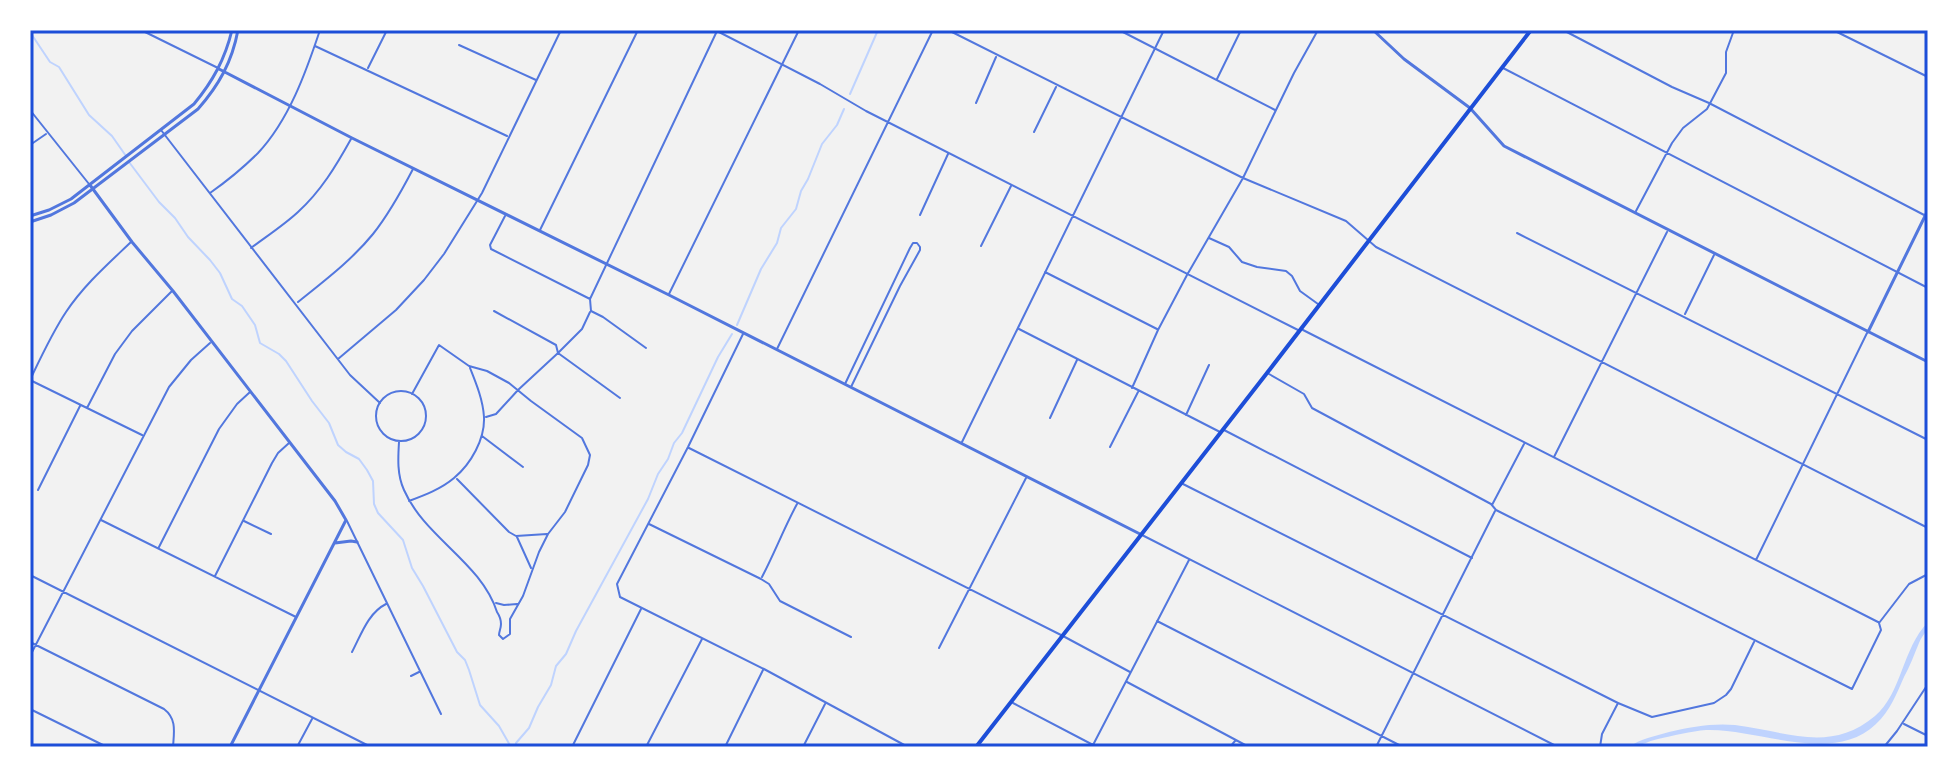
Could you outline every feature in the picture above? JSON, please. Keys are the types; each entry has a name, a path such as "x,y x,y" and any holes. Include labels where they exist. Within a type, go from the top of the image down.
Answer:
{"main road":[{"path":"976,747 1531,30"}],"street":[{"path":"141,30 1558,747"},
{"path":"30,219 71,199 194,104 219,69 232,30"},
{"path":"30,219 51,215 74,203 198,109 214,92 225,72 235,48 238,30"},
{"path":"210,193 240,170 275,132 290,106 320,30"},
{"path":"367,70 387,30"},
{"path":"338,359 396,310 444,254 482,193 561,30"},
{"path":"539,231 638,30"},
{"path":"484,418 496,414 582,329 591,311 590,299 605,265 716,30 1073,217 1879,623 1881,630 1852,689 1496,510 1404,456 1312,408 1304,394 1267,373"},
{"path":"669,295 799,30"},
{"path":"776,350 933,30"},
{"path":"948,30 1243,178 1346,221 1367,241 1928,528"},
{"path":"1119,30 1276,110"},
{"path":"961,443 1164,30"},
{"path":"1217,80 1241,30"},
{"path":"1132,388 1158,330 1243,178 1318,30"},
{"path":"1373,30 1404,59 1470,108 1504,146 1928,362"},
{"path":"1563,30 1927,216"},
{"path":"1635,213 1683,128 1704,112 1726,73 1726,52 1734,30"},
{"path":"1833,30 1928,77"},
{"path":"459,45 537,80"},
{"path":"315,46 508,137"},
{"path":"976,103 997,55"},
{"path":"1502,67 1928,288"},
{"path":"1034,132 1057,86"},
{"path":"30,110 342,511 441,714"},
{"path":"161,130 350,375 380,403"},
{"path":"30,145 47,133"},
{"path":"251,248 297,213 317,193 352,138"},
{"path":"920,215 949,153"},
{"path":"296,304 371,236 414,168"},
{"path":"981,246 1011,185"},
{"path":"1756,560 1928,210"},
{"path":"505,215 490,245 491,249 590,299"},
{"path":"1554,457 1668,231"},
{"path":"1517,233 1928,440"},
{"path":"1209,238 1229,247 1242,262 1286,271 1300,291 1319,305"},
{"path":"132,242 98,274 66,311 30,380 143,436"},
{"path":"845,385 910,248 917,243 920,250 850,388"},
{"path":"1684,316 1714,254"},
{"path":"1045,272 1158,330"},
{"path":"87,408 123,343 150,311 173,291"},
{"path":"494,311 556,345 558,353 620,398"},
{"path":"591,311 646,348"},
{"path":"1017,328 1472,558"},
{"path":"743,334 617,584 617,591 620,597 764,669 908,747"},
{"path":"30,656 169,387 211,342"},
{"path":"399,442 399,474 409,501 474,573 495,603 501,621 499,635 503,639 510,634 510,619 523,596 548,534 565,512 590,455 582,438 518,390 487,371 469,366 439,345 412,394"},
{"path":"1050,418 1077,359"},
{"path":"1186,415 1209,365"},
{"path":"409,501 455,478 482,436 484,418 478,388 469,366"},
{"path":"159,547 219,429 251,391"},
{"path":"1110,447 1138,391"},
{"path":"394,392 412,394 422,403 425,423 412,439 399,442 390,439 379,430 375,416 380,403 394,392"},
{"path":"38,490 81,405"},
{"path":"482,436 523,467"},
{"path":"215,577 272,463 290,442"},
{"path":"1492,505 1524,443"},
{"path":"688,447 1130,672"},
{"path":"939,648 1027,477"},
{"path":"455,478 509,532 516,536 548,534"},
{"path":"1181,483 1618,703 1652,717 1721,700 1731,689 1754,641"},
{"path":"761,579 797,502"},
{"path":"1376,747 1496,510"},
{"path":"101,519 297,618"},
{"path":"243,520 271,534"},
{"path":"230,747 346,520"},
{"path":"648,523 761,579 769,584 780,601 851,637"},
{"path":"516,536 532,570"},
{"path":"335,543 357,542"},
{"path":"1093,745 1189,559"},
{"path":"1879,623 1905,588 1928,574"},
{"path":"30,575 371,747"},
{"path":"495,603 517,604"},
{"path":"352,652 372,615 387,604"},
{"path":"572,747 642,608"},
{"path":"1157,621 1403,747"},
{"path":"646,747 702,638"},
{"path":"30,642 164,709 174,723 173,747"},
{"path":"725,747 764,669"},
{"path":"411,676 420,671"},
{"path":"1125,682 1249,747"},
{"path":"1884,747 1928,684"},
{"path":"1011,702 1097,747"},
{"path":"803,747 826,703"},
{"path":"1600,747 1602,734 1618,703"},
{"path":"30,709 107,747"},
{"path":"297,747 313,718"},
{"path":"1902,723 1928,736"},
{"path":"1230,747 1235,740"}],"water":[{"path":"1928,622 1889,708 1876,724 1858,736 1817,744 1706,730 1629,747 1669,732 1710,725 1735,725 1807,737 1841,734 1858,728 1884,706 1919,633"}],"waterway":[{"path":"850,94 878,30"},
{"path":"30,32 50,62 59,67 89,115 112,136 126,156"},
{"path":"737,325 761,269 777,243 781,228 796,209 822,144 837,125 844,109"},
{"path":"129,162 220,273 232,299 242,306 255,325 260,343 286,361 329,423 338,445 359,459 367,470 373,481 374,504 378,513 403,540 412,568 457,652 465,660 480,705 499,726 511,747"},
{"path":"516,747 529,728 551,685 556,666 566,654 732,334"}]}
